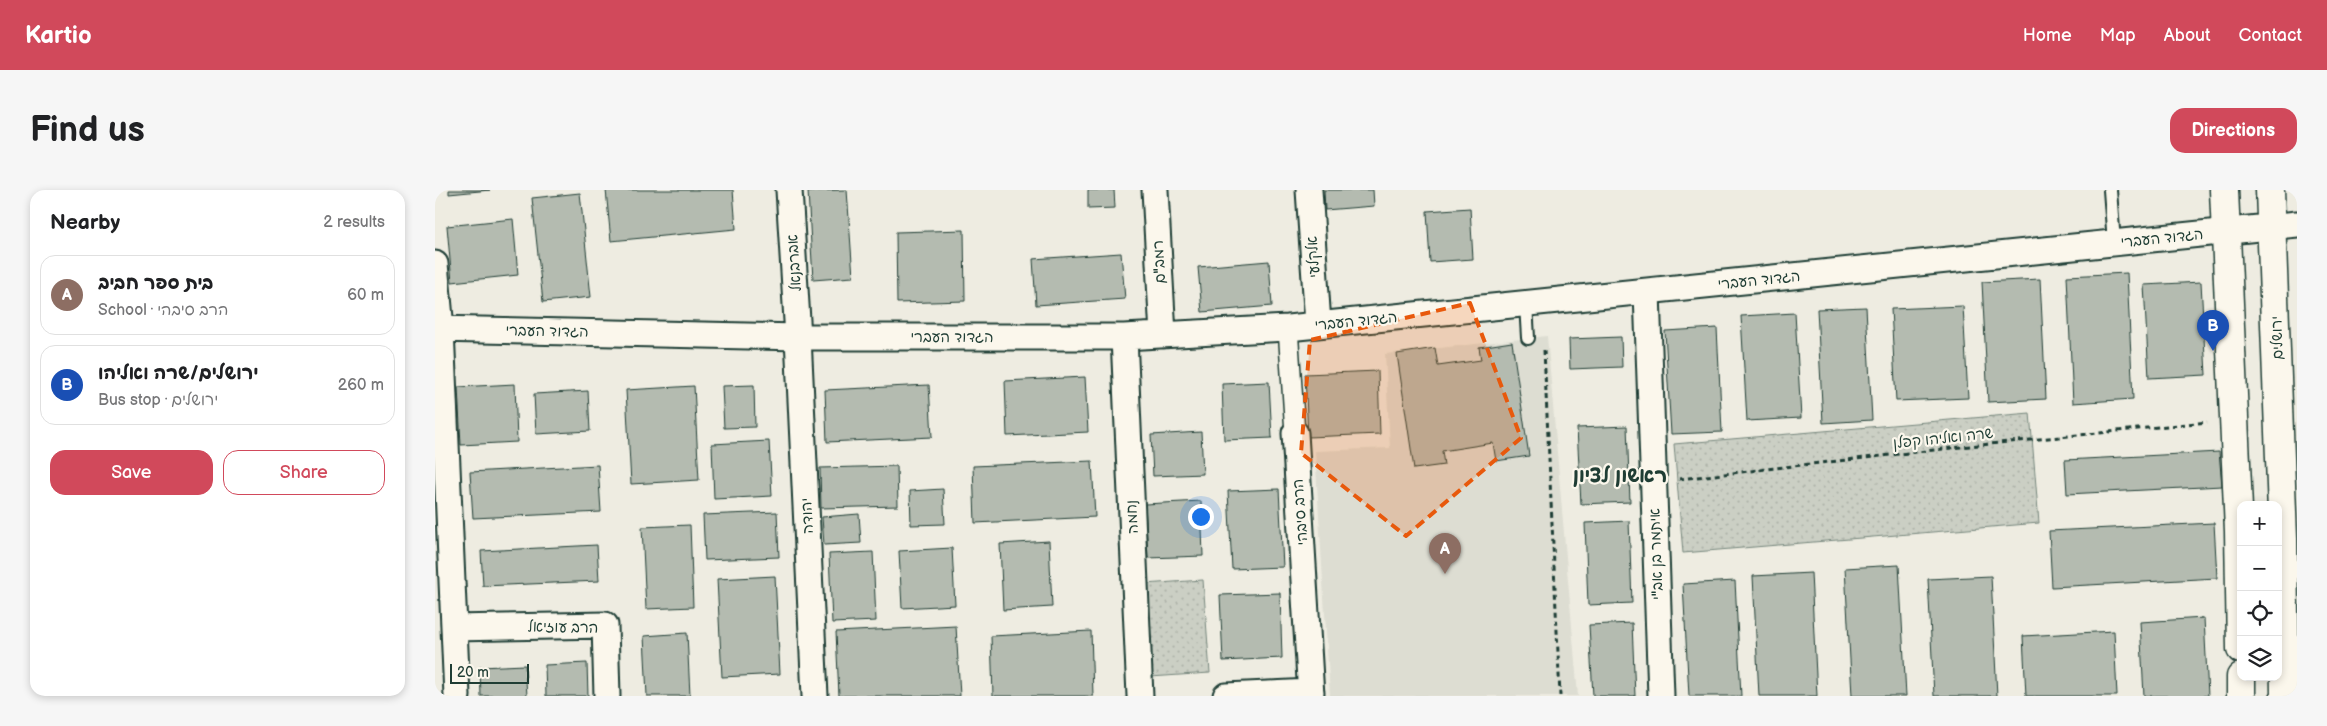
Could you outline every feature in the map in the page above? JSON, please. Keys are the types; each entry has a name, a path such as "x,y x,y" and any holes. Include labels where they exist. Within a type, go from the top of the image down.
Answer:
{"street":[{"name":"אברבנאל","path":"789,190 799,337"},
{"name":"רמב\"ם","path":"1155,190 1163,335"},
{"name":"אלקלעי","path":"1309,190 1318,324"},
{"path":"2224,190 2235,419 2241,636"},
{"name":"ירושלים","path":"2270,190 2285,225 2283,539 2285,696"},
{"name":"הגדוד העברי","path":"438,329 799,337 1124,337 1288,328 2285,225"},
{"path":"435,264 457,696"},
{"name":"איתמר בן אב\"י","path":"1647,292 1661,696"},
{"name":"הרב סיבהי","path":"1288,328 1311,694"},
{"name":"יהודה","path":"799,337 815,696"},
{"name":"נחמה","path":"1124,337 1140,696"},
{"name":"הרב עוזיאל","path":"454,628 605,625 607,696"},
{"path":"2241,681 2241,696"},
{"path":"1226,696 1311,694"}],"lane":[{"path":"2110,190 2114,243"},
{"path":"1526,304 1528,338"}],"path":[{"path":"1543,346 1560,696"},
{"name":"שרה ואליהו קפלן","path":"1654,482 1970,446 2235,419"}],"highlighted area":[{"path":"1470,303 1521,438 1406,536 1301,453 1310,340"}],"shaded area":[{"path":"1547,336 1578,696 1330,696 1315,451 1390,448 1385,354"},
{"path":"2030,413 2039,523 1683,553 1674,444"},
{"path":"1203,580 1210,673 1150,677 1144,584"}],"building":[{"path":"449,190 490,190 449,194"},
{"path":"606,190 733,190 736,229 611,241"},
{"path":"847,190 853,277 813,280 808,191"},
{"path":"1088,190 1114,190 1115,208 1088,209"},
{"path":"1324,190 1373,190 1374,206 1325,210"},
{"path":"580,193 591,297 543,302 532,198"},
{"path":"1470,208 1473,259 1430,262 1427,211"},
{"path":"513,219 518,275 452,282 447,226"},
{"path":"964,230 965,301 897,303 896,232"},
{"path":"1121,253 1125,299 1036,305 1033,259"},
{"path":"1269,261 1272,306 1202,312 1198,267"},
{"path":"2127,273 2133,399 2073,403 2067,276"},
{"path":"2040,279 2046,399 1988,402 1982,282"},
{"path":"2201,282 2206,375 2149,378 2144,285"},
{"path":"1963,306 1968,398 1896,401 1891,309"},
{"path":"1866,307 1872,420 1823,423 1817,309"},
{"path":"1795,313 1801,418 1747,421 1741,316"},
{"path":"1717,328 1722,432 1671,434 1665,331"},
{"path":"1621,337 1622,367 1570,369 1569,339"},
{"path":"1512,342 1529,456 1496,461 1493,443 1442,451 1444,465 1414,469 1397,354 1435,348 1438,366 1481,360 1479,347"},
{"path":"1378,371 1380,434 1308,437 1305,374"},
{"path":"1085,377 1088,432 1007,436 1005,381"},
{"path":"1269,382 1272,438 1224,440 1222,384"},
{"path":"515,384 517,442 461,445 458,387"},
{"path":"754,385 755,427 724,428 722,386"},
{"path":"929,385 932,437 827,442 825,390"},
{"path":"694,386 699,480 631,484 626,390"},
{"path":"588,391 590,431 536,434 534,394"},
{"path":"1627,426 1630,502 1581,504 1577,428"},
{"path":"1201,432 1203,474 1153,476 1151,435"},
{"path":"769,441 772,496 714,499 712,444"},
{"path":"2219,452 2222,486 2067,494 2065,460"},
{"path":"1092,461 1095,517 975,523 973,466"},
{"path":"598,465 601,512 473,518 470,472"},
{"path":"897,466 898,506 821,508 820,468"},
{"path":"943,489 945,524 911,525 910,491"},
{"path":"1279,489 1283,567 1232,569 1228,491"},
{"path":"1201,501 1203,556 1148,558 1145,504"},
{"path":"777,512 779,557 705,560 703,515"},
{"path":"859,514 861,543 824,545 822,517"},
{"path":"1629,521 1632,603 1588,605 1585,523"},
{"path":"2214,523 2217,578 2052,587 2049,531"},
{"path":"690,525 693,607 646,609 642,527"},
{"path":"1049,541 1052,607 1003,610 1000,544"},
{"path":"597,545 599,581 483,586 481,551"},
{"path":"952,548 955,605 902,608 899,551"},
{"path":"873,552 876,621 832,623 829,554"},
{"path":"1899,565 1906,696 1852,696 1845,568"},
{"path":"1811,573 1817,696 1759,696 1753,576"},
{"path":"775,576 780,674 722,677 717,579"},
{"path":"1991,576 1997,696 1934,696 1928,579"},
{"path":"1735,581 1741,696 1689,696 1683,584"},
{"path":"1280,593 1282,658 1223,661 1220,595"},
{"path":"2204,618 2208,696 2144,696 2140,622"},
{"path":"1632,623 1635,696 1593,696 1589,625"},
{"path":"956,626 960,696 839,696 836,632"},
{"path":"1091,631 1093,696 993,696 991,636"},
{"path":"2114,631 2117,696 2026,696 2023,636"},
{"path":"687,633 690,696 647,696 644,636"},
{"path":"587,663 588,696 546,696 545,665"},
{"path":"525,665 527,696 481,696 480,667"}],"place":[{"name":"ירושלים/שרה ואליהו","path":"2213,351"},
{"name":"בית ספר חביב","path":"1445,574"}],"district":[{"name":"ראשון לציון","path":"1620,475"}]}
